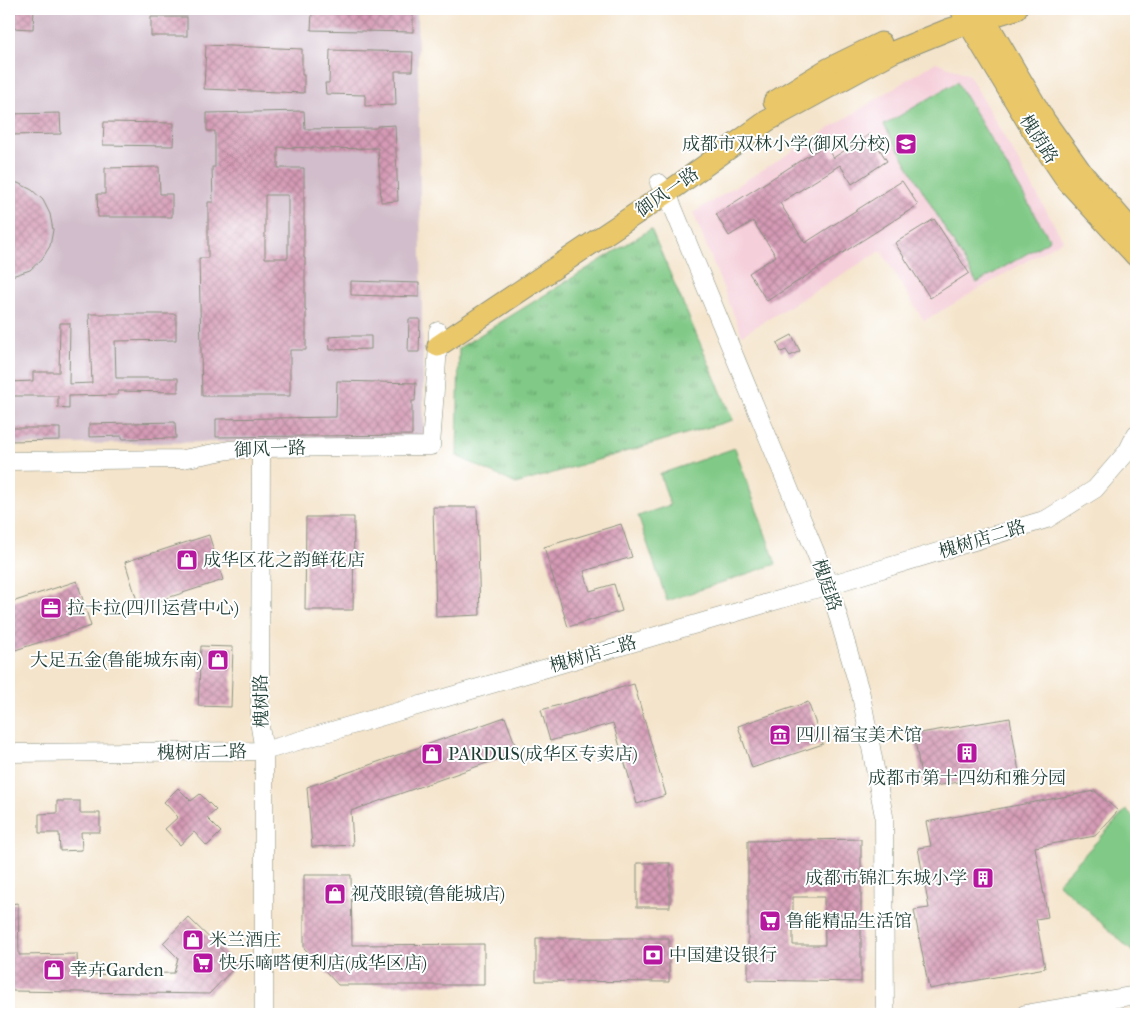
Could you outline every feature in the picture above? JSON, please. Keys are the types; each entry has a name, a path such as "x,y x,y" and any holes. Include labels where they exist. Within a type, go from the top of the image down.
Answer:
{"main road":[{"name":"御风一路","path":"438,339 663,188 758,111 828,69 878,44 947,15 1016,9"},
{"name":"槐荫路","path":"970,13 1082,173 1136,236"},
{"name":"槐荫路","path":"970,13 1032,129 1068,182 1136,256"}],"street":[{"name":"槐庭路","path":"663,188 829,585 861,695 884,816 886,1014"},
{"name":"御风一路","path":"9,461 183,459 229,450 262,448 431,446 438,339"},
{"name":"槐树店二路","path":"9,753 264,751 829,585 1047,518 1095,489 1127,452 1136,434"},
{"name":"槐树路","path":"262,448 260,727 264,751 264,1014"},
{"path":"1025,1014 1136,995"}],"shaded area":[{"path":"9,9 417,9 424,439 9,445"},
{"name":"成都市双林小学(御风分校)","path":"936,62 969,75 1063,240 924,321 881,251 742,335 693,213"}],"green space":[{"path":"957,82 1050,240 977,283 884,125"},
{"path":"651,229 733,420 516,484 457,456 459,348"},
{"path":"735,448 776,564 667,601 638,516 670,505 660,474"},
{"path":"1126,810 1136,820 1136,955 1058,883"}],"building":[{"path":"12,9 34,9 33,29 11,28"},
{"path":"312,12 413,14 413,32 311,30"},
{"path":"151,17 187,17 187,36 151,36"},
{"path":"206,45 302,49 304,93 204,89"},
{"path":"330,50 413,52 412,71 395,71 396,105 365,106 365,95 326,94 325,83 329,83"},
{"path":"304,111 305,129 377,128 377,126 395,125 398,201 381,202 378,148 317,149 278,147 278,168 304,168 306,350 290,350 290,396 202,396 199,258 208,258 208,202 213,202 212,167 215,167 215,131 207,131 207,113","holes":["265,195 288,195 288,258 265,258"]},
{"path":"60,113 61,134 9,135 9,114"},
{"path":"104,122 174,123 173,146 103,145"},
{"path":"870,134 887,161 852,184 840,165 780,203 805,243 902,181 918,205 767,301 749,273 776,256 753,221 729,236 716,214 825,145 833,158"},
{"path":"159,167 160,194 172,194 172,217 98,217 97,194 105,194 105,168"},
{"path":"9,182 18,183 32,190 43,200 50,214 53,230 50,246 42,259 30,270 9,276"},
{"path":"934,219 969,273 930,298 895,243"},
{"path":"351,281 419,283 419,297 351,295"},
{"path":"89,314 176,314 176,340 115,341 116,378 178,378 178,392 118,391 118,395 69,396 69,409 58,408 58,396 9,396 9,382 33,381 33,372 59,372 60,323 70,323 69,384 92,383"},
{"path":"409,319 420,319 419,352 408,352"},
{"path":"792,335 800,351 790,356 786,350 781,352 777,343"},
{"path":"371,336 371,349 330,350 329,337"},
{"path":"337,381 416,383 415,401 412,401 412,435 216,437 216,419 336,417"},
{"path":"175,422 176,438 122,439 122,436 89,437 89,424"},
{"path":"9,428 60,428 60,440 9,441"},
{"path":"433,507 477,507 480,615 436,617"},
{"path":"306,517 354,517 353,610 305,610"},
{"path":"621,524 632,557 584,571 590,591 614,584 622,611 568,627 544,547"},
{"path":"209,535 223,580 139,607 125,562"},
{"path":"77,581 91,626 9,652 9,603"},
{"path":"201,646 233,647 231,707 198,706"},
{"path":"634,684 666,795 637,804 613,723 550,741 541,710"},
{"name":"四川福宝美术馆","path":"808,702 823,744 752,768 738,726"},
{"path":"505,717 518,752 351,811 353,845 312,847 307,787"},
{"name":"成都市第十四幼和雅分园","path":"1010,718 1019,772 923,788 914,734"},
{"path":"178,788 191,801 200,794 216,810 207,818 221,832 207,846 194,832 180,845 165,829 178,817 164,802"},
{"name":"成都市锦汇东城小学","path":"1095,791 1118,811 1095,836 1035,847 1048,917 1036,919 1045,968 929,989 914,910 929,908 918,848 931,846 926,822"},
{"path":"57,801 80,801 80,813 100,813 100,832 81,832 82,850 60,851 59,833 39,833 39,814 57,813"},
{"name":"鲁能精品生活馆","path":"861,839 861,982 748,980 748,841","holes":["793,897 824,897 825,945 793,945"]},
{"path":"637,863 670,863 670,907 637,907"},
{"path":"304,875 351,875 352,945 484,944 484,985 338,985 304,948"},
{"path":"18,903 19,955 77,954 78,975 174,973 178,958 163,943 188,917 237,965 209,994 13,991 9,986 9,904"},
{"path":"536,938 669,938 669,982 536,981"}],"place":[{"name":"成都市双林小学(御风分校)","path":"906,144"},
{"name":"成华区花之韵鲜花店","path":"187,560"},
{"name":"拉卡拉(四川运营中心)","path":"51,608"},
{"name":"大足五金(鲁能城东南)","path":"218,660"},
{"name":"四川福宝美术馆","path":"780,735"},
{"name":"成都市第十四幼和雅分园","path":"967,753"},
{"name":"PARDUS(成华区专卖店)","path":"432,754"},
{"name":"成都市锦汇东城小学","path":"983,878"},
{"name":"视茂眼镜(鲁能城店)","path":"335,894"},
{"name":"鲁能精品生活馆","path":"770,921"},
{"name":"米兰酒庄","path":"193,940"},
{"name":"中国建设银行","path":"653,955"},
{"name":"快乐嘀嗒便利店(成华区店)","path":"203,963"},
{"name":"幸卉Garden","path":"54,970"}]}
